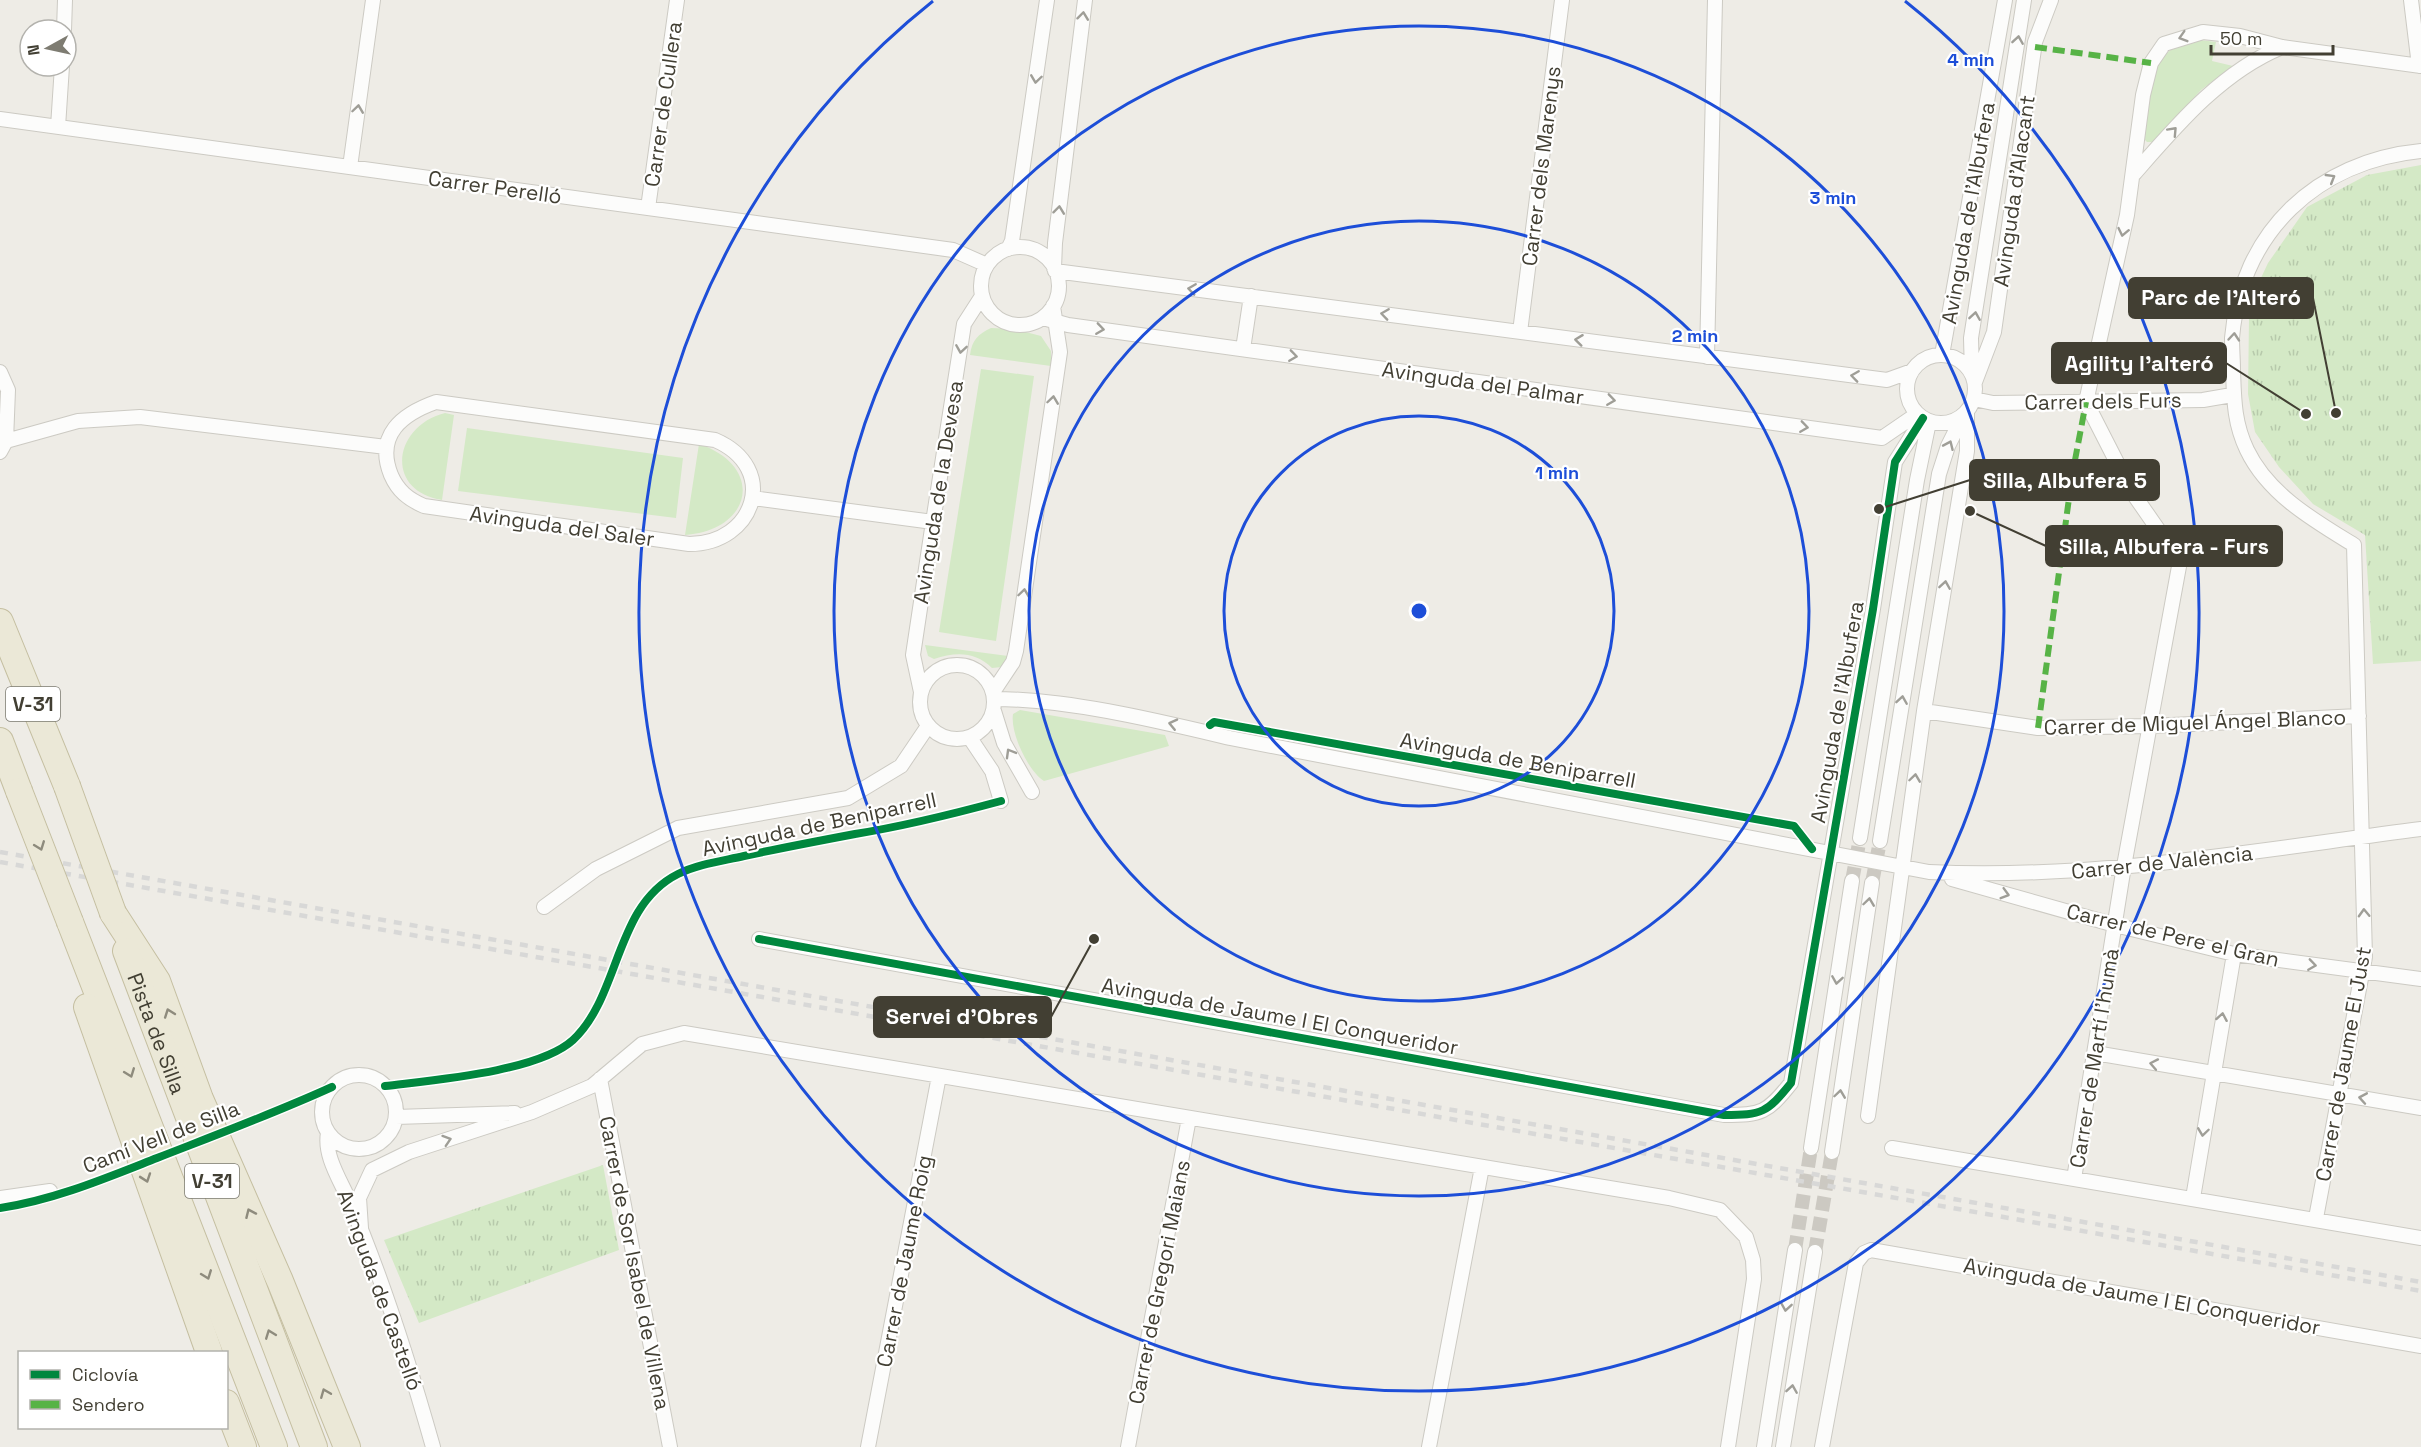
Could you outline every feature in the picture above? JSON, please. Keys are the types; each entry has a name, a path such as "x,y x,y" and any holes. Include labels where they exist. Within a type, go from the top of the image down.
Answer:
{"highway":[{"name":"Pista de Silla","path":"0,622 67,786 314,1447"},
{"name":"Pista de Silla","path":"0,741 274,1447"},
{"path":"113,913 158,981 200,1099 280,1281 347,1447"},
{"path":"70,922 85,1002 207,1351"},
{"path":"228,1408 243,1447"}],"street":[{"path":"64,18 65,0"},
{"path":"350,167 373,0"},
{"name":"Carrer de Cullera","path":"648,208 677,0"},
{"path":"1008,249 1012,241 1047,0"},
{"path":"1032,792 1004,743 994,701 978,671 957,665 938,670 925,682 921,692 921,714 927,726 947,739 970,738 981,731 994,701 1013,662 1016,651 1060,352 1049,320 1058,294 1055,270 1085,0"},
{"name":"Carrer dels Marenys","path":"1520,332 1562,0"},
{"path":"1707,357 1715,0"},
{"name":"Avinguda de l'Albufera","path":"1942,355 2005,0"},
{"name":"Avinguda de l'Albufera","path":"1973,378 1971,338 2024,0"},
{"name":"Avinguda d'Alacant","path":"1973,378 1994,332 2036,42 2051,0"},
{"path":"2086,402 2134,174 2143,95 2151,63 2164,44 2203,32 2240,36 2282,47 2420,66 2411,0"},
{"path":"2134,174 2173,130 2219,86 2256,57 2282,47"},
{"path":"58,127 61,78"},
{"name":"Carrer Perelló","path":"0,119 953,250 987,265"},
{"path":"2232,395 2232,338 2242,288 2260,249 2281,216 2306,193 2341,172 2384,156 2421,151"},
{"path":"1049,320 1027,325 1010,324 998,319 988,308 982,296 981,286 987,265 997,255 1008,249 1023,247 1036,251 1048,259 1055,270 1887,380 1912,371 1924,359 1942,355 1961,361 1973,378 1974,399 1941,462 1880,841"},
{"name":"Avinguda de la Devesa","path":"921,692 913,655 933,522 964,324 982,296"},
{"path":"1243,349 1251,296"},
{"name":"Avinguda del Palmar","path":"1049,320 1882,438 1923,418"},
{"path":"1912,371 1907,392 1910,404 1923,418 1951,423 1964,415"},
{"path":"0,372 8,390 3,446 78,421 140,417 386,447 390,434 399,423 421,408 436,402 694,437 727,445 742,460 752,483 753,498 933,522"},
{"name":"Carrer dels Furs","path":"1974,399 1993,403 2086,402 2203,400 2232,395"},
{"name":"Carrer de Jaume El Just","path":"2232,395 2237,426 2247,451 2270,484 2304,513 2354,545 2366,957 2316,1218"},
{"name":"Carrer de Martí l'humà","path":"2074,1179 2124,866 2180,561 2132,492 2086,402"},
{"path":"1868,1116 1924,711 1967,452 1964,415"},
{"name":"Avinguda de l'Albufera","path":"1860,838 1917,480 1923,418"},
{"name":"Avinguda de l'Albufera","path":"1724,1115 1748,1115 1771,1107 1791,1083 1873,609 1894,462 1923,418"},
{"name":"Avinguda del Saler","path":"386,447 387,464 395,484 411,501 424,506 679,542 705,544 729,534 749,512 753,498"},
{"name":"Avinguda de Beniparrell","path":"994,701 1024,699 1166,723 1230,738 1903,866"},
{"name":"Carrer de Miguel Ángel Blanco","path":"1924,711 2038,728 2150,726 2359,716"},
{"name":"Avinguda de Beniparrell","path":"544,907 596,869 678,828 848,798 901,766 927,726"},
{"path":"970,738 992,771 1001,801"},
{"name":"Carrer de València","path":"1903,866 1929,872 1988,875 2124,866 2236,856 2421,828"},
{"name":"Carrer de Pere el Gran","path":"1929,872 2115,925 2234,954 2421,979"},
{"path":"1811,1148 1852,881"},
{"path":"1832,1152 1872,883"},
{"name":"Avinguda de Jaume I El Conqueridor","path":"759,939 1724,1115"},
{"path":"2193,1198 2211,1074 2234,954"},
{"path":"361,1228 359,1198 372,1170 409,1152 532,1112 592,1086 642,1044 684,1033 1669,1198 1720,1210 1746,1237 1753,1260 1754,1279 1728,1447"},
{"path":"2095,1053 2421,1108"},
{"path":"353,1075 376,1079 385,1086 395,1104 396,1117 385,1139 376,1145 355,1149 335,1141 328,1133 323,1122 325,1097 332,1087 353,1075"},
{"name":"Carrer de Jaume Roig","path":"868,1447 939,1076"},
{"name":"Carrer de Sor Isabel de Villena","path":"600,1079 670,1447"},
{"path":"396,1117 532,1112"},
{"name":"Carrer de Gregori Maians","path":"1128,1447 1189,1118"},
{"name":"Avinguda de Castelló","path":"328,1133 328,1151 361,1228 405,1348 433,1447"},
{"path":"385,1139 409,1152"},
{"path":"1892,1148 2316,1218 2421,1238"},
{"path":"1429,1447 1482,1167"},
{"path":"0,1198 50,1191"},
{"path":"1764,1447 1796,1250"},
{"name":"Avinguda de Jaume I El Conqueridor","path":"1822,1447 1856,1263 1864,1253 1881,1250 2421,1346"},
{"path":"1783,1447 1815,1252"}],"green space":[{"path":"2192,39 2216,42 2212,61 2233,66 2201,90 2154,142 2147,142 2143,138 2147,106 2152,78 2157,66 2176,46"},
{"path":"2421,165 2421,661 2373,664 2365,535 2313,504 2279,467 2255,432 2248,394 2249,318 2253,295 2268,263 2307,207 2367,175"},
{"path":"991,328 1014,329 1041,336 1051,351 1051,366 970,355 976,338"},
{"path":"981,369 1034,376 996,641 939,632"},
{"path":"445,413 454,415 442,500 423,494 411,484 404,472 402,458 406,444 414,431 428,420"},
{"path":"467,428 683,458 676,518 458,491"},
{"path":"699,444 720,454 734,467 742,481 742,496 737,510 725,522 708,531 685,535"},
{"path":"925,645 1008,656 1002,667 992,668 979,658 965,654 934,659 928,656"},
{"path":"1020,710 1165,735 1169,746 1044,781 1032,769 1017,741 1013,714"},
{"path":"603,1165 619,1250 419,1323 384,1240"}],"tunnel":[{"path":"1852,881 1860,838"},
{"path":"1872,883 1880,841"},
{"path":"1795,1250 1811,1148"},
{"path":"1815,1252 1832,1152"}],"railway":[{"path":"0,852 2421,1282"},
{"path":"0,862 2421,1291"}],"marked path":[{"path":"2035,47 2151,63"},
{"path":"2038,728 2072,476 2086,402"}],"cycle path":[{"path":"759,939 1724,1115 1756,1113 1763,1110 1776,1101 1791,1083 1873,609 1895,462 1923,418"},
{"path":"1210,725 1214,722 1794,826 1812,849"},
{"path":"385,1086 484,1073 511,1067 557,1051 573,1040 589,1021 601,1000 629,929 641,907 657,888 678,874 710,863 911,823 1001,801"},
{"name":"Camí Vell de Silla","path":"0,1208 40,1200 99,1180 245,1124 332,1087"}],"place":[{"name":"Parc de l'Alteró","path":"2336,413"},
{"name":"Agility l'alteró","path":"2306,414"},
{"name":"Silla, Albufera 5","path":"1879,509"},
{"name":"Silla, Albufera - Furs","path":"1970,511"},
{"name":"Servei d'Obres","path":"1094,939"}]}
